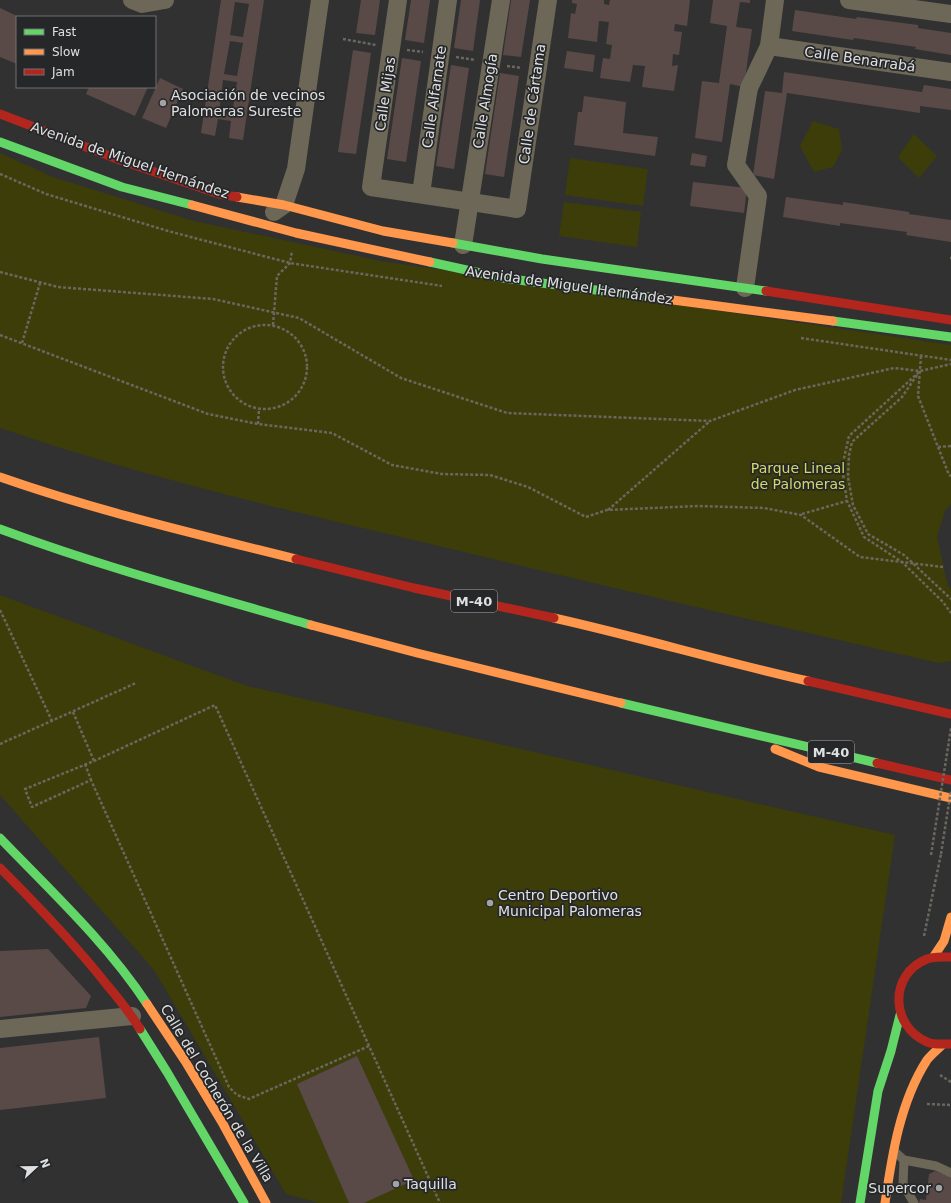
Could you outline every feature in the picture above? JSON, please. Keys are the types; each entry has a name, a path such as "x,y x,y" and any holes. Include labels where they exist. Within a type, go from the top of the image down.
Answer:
{"main road":[{"name":"Avenida de Miguel Hernández","path":"0,114 120,160 219,194 284,206 383,231 542,260 745,288 951,320"},
{"name":"Avenida de Miguel Hernández","path":"0,142 122,187 192,206 296,233 502,278 951,337"},
{"name":"M-40","path":"0,477 43,492 166,527 414,588 607,630 771,673 951,714"},
{"name":"M-40","path":"0,530 159,581 329,631 485,670 951,780"},
{"path":"771,673 935,701"},
{"path":"711,723 820,768 951,798"},
{"name":"Calle del Cocherón de la Villa","path":"0,838 93,935 138,990 185,1061 223,1124 266,1203"},
{"path":"0,868 87,959 132,1016 167,1072 244,1203"},
{"path":"934,956 944,941 951,917"},
{"path":"946,1045 928,1043 916,1037 906,1027 900,1015 897,1002 899,989 904,978 912,968 922,960 934,956 951,957"},
{"path":"860,1203 876,1104 900,1015"},
{"path":"885,1203 893,1151 902,1119 917,1079 928,1059 946,1045"}],"street":[{"path":"132,0 142,4 165,0"},
{"path":"284,206 296,169 320,0"},
{"name":"Calle Mijas","path":"398,0 371,187 420,194"},
{"name":"Calle Alfarnate","path":"420,194 448,0"},
{"name":"Calle Almogía","path":"463,245 501,0"},
{"name":"Calle de Cártama","path":"470,202 517,209 548,0"},
{"path":"745,288 758,196 736,165 749,88 769,46 775,0"},
{"path":"849,0 951,14"},
{"name":"Calle Benarrabá","path":"769,46 951,72"},
{"path":"420,194 470,202"},
{"name":"Avenida de Miguel Hernández","path":"192,206 236,208 268,217 284,206"},
{"path":"0,1029 132,1016"}],"lane":[{"path":"893,1151 904,1160 936,1166 951,1173"},
{"path":"904,1160 903,1184 914,1203"}],"path":[{"path":"273,325 277,276 290,262 296,233"},
{"path":"0,272 58,287 213,299 299,318 402,378 507,413 710,421"},
{"path":"22,343 40,282"},
{"path":"260,325 273,325 287,330 298,340 305,352 308,367 305,381 298,394 287,403 280,406 259,409 246,405 235,397 228,386 223,373 224,360 228,347 236,336 247,328 260,325"},
{"path":"0,335 208,414 258,424 332,433 392,465 442,474 490,475 528,486 586,517 608,510 698,506 764,508 801,515 860,558 943,567"},
{"path":"922,356 918,396 949,475 951,476"},
{"path":"608,510 710,421 796,390 894,368 920,371 951,364"},
{"path":"920,371 849,436 842,467 847,501 864,537 902,562 943,602 951,613"},
{"path":"920,371 902,397 852,442 849,455 848,477 853,505 868,534 904,555 951,600"},
{"path":"258,424 259,409"},
{"path":"938,447 951,446"},
{"path":"801,515 847,501"},
{"path":"0,610 52,721"},
{"path":"0,744 136,683"},
{"path":"91,780 32,807 25,789 94,761 215,705 440,1203"},
{"path":"73,712 94,761"},
{"path":"931,855 951,728"},
{"path":"85,764 229,1087 237,1096 249,1099 369,1046"},
{"path":"941,854 951,790"},
{"path":"939,1074 951,1082"},
{"path":"924,1104 951,1105"}],"green space":[{"path":"813,121 839,129 842,150 833,167 814,172 800,146"},
{"path":"914,134 937,156 919,178 898,157"},
{"name":"Parque Lineal de Palomeras","path":"0,153 53,177 194,221 381,261 951,345 951,504 945,511 937,537 948,586 951,589 951,661 939,663 613,588 312,516 155,476 0,428"},
{"path":"570,158 648,169 643,206 565,195"},
{"path":"564,202 641,212 637,247 559,236"},
{"name":"Centro Deportivo Municipal Palomeras","path":"0,595 247,686 895,835 841,1203 319,1203 286,1194 154,970 0,795"}],"building":[{"path":"221,0 264,0 243,140 229,138 231,121 218,119 215,136 201,133","holes":["235,2 249,4 243,37 230,35","230,41 243,43 237,76 224,74","223,80 237,82 232,115 219,113"]},
{"path":"361,0 380,0 375,35 356,33"},
{"path":"411,0 430,0 424,43 405,40"},
{"path":"461,0 480,0 473,51 454,48"},
{"path":"511,0 530,0 521,57 503,55"},
{"path":"572,0 604,0 604,4 609,5 610,0 690,0 687,26 675,24 674,31 682,32 679,55 673,54 672,66 678,65 674,91 642,87 645,66 633,65 630,82 600,78 603,58 610,59 612,45 606,44 609,22 599,21 597,42 568,38 571,13 575,14 577,4 572,3"},
{"path":"713,0 750,0 750,3 740,2 736,27 752,29 744,87 730,84 722,142 695,138 702,81 719,83 727,26 710,23"},
{"path":"0,8 17,16 16,64 0,57"},
{"path":"795,10 856,19 857,17 918,25 918,28 951,33 951,55 915,49 916,47 792,31"},
{"path":"353,50 371,53 356,154 338,152"},
{"path":"567,51 595,55 593,72 564,68"},
{"path":"402,58 421,61 406,162 387,159"},
{"path":"451,65 469,68 454,169 436,166"},
{"path":"784,72 922,92 924,85 951,89 951,110 920,106 920,113 787,93 774,179 753,175 765,91 782,93"},
{"path":"500,73 519,76 504,177 485,174"},
{"name":"Asociación de vecinos Palomeras Sureste","path":"160,78 183,89 166,128 142,118"},
{"path":"89,88 148,88 135,116 86,94"},
{"path":"584,96 626,102 623,133 658,137 655,156 574,145 578,112 582,112"},
{"path":"692,153 707,156 705,167 690,165"},
{"path":"693,182 747,188 744,213 690,206"},
{"path":"786,197 843,205 843,202 951,220 951,242 906,235 907,232 840,223 840,226 783,217"},
{"path":"48,949 91,996 86,1008 0,1017 0,951"},
{"path":"99,1037 106,1098 0,1110 0,1048"},
{"path":"357,1056 414,1180 364,1203 349,1203 297,1084"},
{"name":"Supercor","path":"935,1171 951,1177 951,1203 919,1203 920,1199 926,1200 929,1174"}],"traffic: fast":[{"path":"0,142 122,187 192,205"},
{"path":"453,243 542,259 766,291"},
{"path":"430,262 503,278 650,297"},
{"path":"833,321 951,337"},
{"path":"0,529 77,556 311,625"},
{"path":"621,703 877,763"},
{"path":"0,838 78,918 114,960 147,1004"},
{"path":"860,1203 878,1091 891,1051 900,1015"},
{"path":"140,1029 244,1203"}],"traffic: slow":[{"path":"237,197 284,205 383,231 453,243"},
{"path":"192,205 296,233 430,262"},
{"path":"650,297 833,321"},
{"path":"0,477 73,501 296,559"},
{"path":"554,618 808,681"},
{"path":"311,625 417,653 621,703"},
{"path":"775,749 819,767 951,798"},
{"path":"934,956 944,941 951,917"},
{"path":"147,1004 185,1061 223,1124 266,1203"},
{"path":"885,1203 898,1129 910,1093 927,1060 942,1045"}],"traffic: jam":[{"path":"0,114 120,160 219,194 237,197"},
{"path":"766,291 951,320"},
{"path":"296,559 414,588 554,618"},
{"path":"808,681 951,714"},
{"path":"877,763 951,780"},
{"path":"0,868 82,954 120,1001 140,1029"},
{"path":"951,957 929,958 915,966 906,976 901,988 899,1000 901,1013 906,1024 915,1034 929,1043 951,1044"}],"place":[{"name":"Asociación de vecinos Palomeras Sureste","path":"163,103"},
{"name":"Centro Deportivo Municipal Palomeras","path":"490,903"},
{"name":"Taquilla","path":"396,1184"},
{"name":"Supercor","path":"939,1188"}]}
